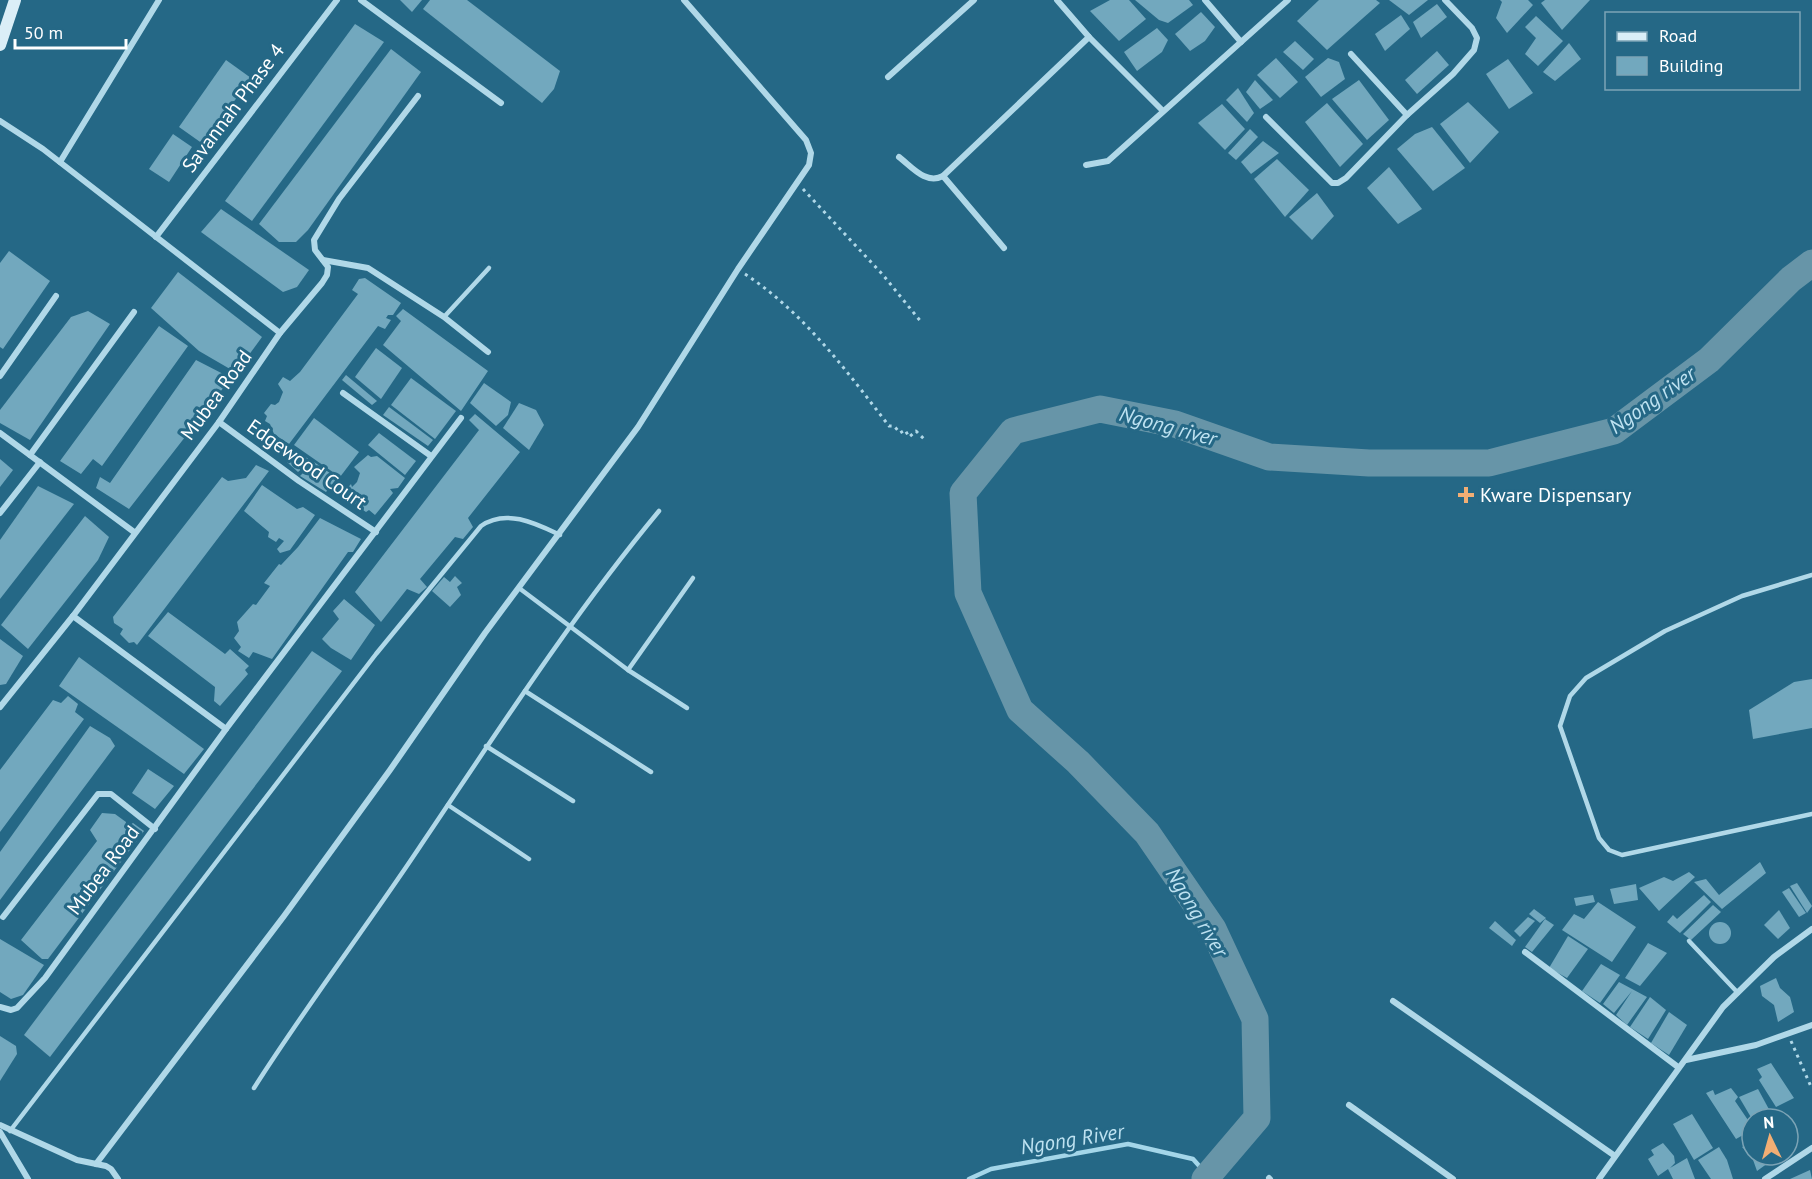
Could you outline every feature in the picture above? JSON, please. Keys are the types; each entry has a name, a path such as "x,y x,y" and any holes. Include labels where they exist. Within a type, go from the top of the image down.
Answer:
{"main road":[{"path":"0,45 15,0"}],"street":[{"path":"60,162 159,0"},
{"name":"Savannah Phase 4","path":"156,237 337,0"},
{"path":"361,0 501,104"},
{"path":"96,1164 284,916 519,588 560,535 659,395 738,269 810,165 811,153 806,140 684,0"},
{"path":"888,78 974,0"},
{"path":"1057,0 1089,37 1163,111"},
{"path":"1205,0 1241,42"},
{"path":"1086,165 1108,161 1288,0"},
{"path":"1266,117 1323,176 1332,183 1338,183 1407,115 1453,74 1474,50 1477,38 1472,28 1445,0"},
{"path":"899,157 926,178 937,180 943,177 1089,37"},
{"path":"1351,54 1407,115"},
{"name":"Mubea Road","path":"0,707 73,616 134,532 219,423 280,333 327,275 327,267 315,250 316,235 339,199 418,96"},
{"path":"0,121 60,162 280,333"},
{"path":"943,177 1004,248"},
{"path":"322,260 368,268 444,317 488,352"},
{"path":"0,376 56,296"},
{"path":"30,455 134,312"},
{"path":"343,393 431,456"},
{"name":"Mubea Road","path":"0,1007 11,1010 24,1003 155,829 226,729 461,418"},
{"name":"Edgewood Court","path":"219,423 299,481 376,532"},
{"path":"0,433 134,532"},
{"path":"0,513 40,462"},
{"path":"73,616 226,729"},
{"path":"3,917 98,794 111,794 155,829"},
{"path":"1599,1179 1723,1007 1774,957 1812,929"},
{"path":"1525,952 1678,1067"},
{"path":"1393,1001 1615,1156"},
{"path":"1686,1060 1756,1045 1812,1025"},
{"path":"1349,1105 1453,1179"},
{"path":"0,1125 77,1160 111,1169 118,1179"},
{"path":"0,1132 28,1179"},
{"path":"1765,1179 1812,1148"}],"lane":[{"path":"444,317 489,268"},
{"path":"254,1088 300,1016 448,805 525,690 611,570 659,511"},
{"path":"10,1131 376,654 481,526 496,519 528,520 560,535"},
{"path":"1812,575 1742,596 1665,632 1586,678 1570,696 1560,726 1599,838 1609,850 1622,855 1812,814"},
{"path":"628,670 693,578"},
{"path":"519,588 628,670 687,708"},
{"path":"525,690 651,772"},
{"path":"486,746 573,801"},
{"path":"448,805 529,859"},
{"path":"1689,941 1738,993"}],"path":[{"path":"798,183 883,275 922,322"},
{"path":"738,269 767,289 832,352 889,426 894,426 900,433 905,430 909,437 916,431 925,440"},
{"path":"1787,1034 1812,1089"}],"building":[{"path":"400,0 422,0 412,12"},
{"path":"430,0 467,0 560,71 554,89 542,103 423,9"},
{"path":"1110,0 1129,0 1146,19 1119,41 1090,11"},
{"path":"1135,0 1189,0 1193,5 1168,23 1159,20"},
{"path":"1319,0 1376,0 1380,3 1327,50 1297,21"},
{"path":"1389,0 1428,0 1409,15"},
{"path":"1500,0 1528,0 1533,5 1507,33 1496,18 1502,2"},
{"path":"1545,0 1590,0 1562,30 1541,3"},
{"path":"1437,4 1447,17 1421,38 1413,22"},
{"path":"1201,12 1215,27 1205,41 1190,51 1175,34"},
{"path":"1401,15 1410,29 1385,51 1375,34"},
{"path":"1536,16 1563,41 1538,66 1525,54 1536,38 1525,27"},
{"path":"355,24 384,42 252,221 225,201"},
{"path":"1157,28 1168,40 1162,52 1137,71 1124,52"},
{"path":"1295,41 1314,59 1303,70 1283,52"},
{"path":"1569,43 1581,59 1555,81 1543,72"},
{"path":"391,49 421,72 308,230 296,242 279,242 259,224"},
{"path":"1437,51 1449,65 1417,94 1405,80"},
{"path":"1276,58 1298,82 1280,98 1257,75"},
{"path":"1328,58 1339,62 1345,79 1321,97 1305,77"},
{"path":"1508,59 1533,93 1509,109 1486,74"},
{"path":"226,60 251,78 203,144 179,127"},
{"path":"1255,80 1273,100 1260,109 1246,92"},
{"path":"1359,80 1389,120 1367,140 1332,99"},
{"path":"1238,88 1254,113 1247,122 1226,100"},
{"path":"1468,102 1499,132 1470,163 1440,124"},
{"path":"1327,103 1363,144 1340,167 1305,122"},
{"path":"1222,104 1245,129 1225,150 1198,123"},
{"path":"1432,127 1465,168 1433,191 1397,149 1415,134"},
{"path":"1250,129 1258,137 1236,160 1228,153"},
{"path":"173,134 192,147 169,182 149,169"},
{"path":"1263,141 1279,153 1251,174 1241,162"},
{"path":"1277,159 1309,190 1285,217 1254,179"},
{"path":"1389,167 1422,209 1398,224 1367,188"},
{"path":"1317,193 1334,216 1312,240 1289,217"},
{"path":"221,209 309,270 297,287 283,292 201,232"},
{"path":"9,251 50,281 3,349 0,347 0,263"},
{"path":"178,272 262,337 240,367 230,369 199,351 151,308"},
{"path":"365,278 401,303 393,315 388,315 386,318 391,320 385,329 378,326 289,444 274,434 270,424 265,421 267,416 264,413 271,404 275,405 279,402 283,392 278,384 283,377 290,381 300,372 358,294 352,290 359,279"},
{"path":"403,309 488,371 461,411 383,345 401,321 396,316"},
{"path":"88,311 110,324 30,440 0,423 0,410 71,317"},
{"path":"159,326 188,346 102,466 93,459 81,474 60,461"},
{"path":"376,348 402,368 381,399 355,377"},
{"path":"196,360 231,378 129,509 96,488 100,477 110,483"},
{"path":"346,375 377,401 372,405 342,380"},
{"path":"411,378 456,411 435,439 391,405"},
{"path":"484,383 511,402 508,415 496,426 470,403"},
{"path":"519,403 536,410 544,425 529,450 503,428"},
{"path":"389,407 433,440 428,446 383,415"},
{"path":"475,414 520,452 468,518 473,527 463,539 455,537 420,579 427,587 419,594 407,589 381,622 355,592 479,430 469,420"},
{"path":"314,418 359,452 340,477 294,445"},
{"path":"379,433 416,461 405,475 368,445"},
{"path":"296,450 311,461 298,472 287,462"},
{"path":"368,455 377,456 405,478 398,488 390,489 393,493 375,515 348,500 349,497 343,493 351,484 352,487 357,482 360,473 354,467"},
{"path":"0,459 13,470 0,487"},
{"path":"314,462 337,478 326,492 300,476"},
{"path":"256,465 269,471 137,645 134,642 129,643 120,634 123,629 114,623 113,617 222,477 228,481 246,478"},
{"path":"262,485 297,509 303,507 315,515 290,550 280,553 277,549 284,541 279,538 276,542 268,537 269,532 244,511"},
{"path":"38,486 74,504 0,599 0,540"},
{"path":"85,516 109,537 98,560 28,649 1,625"},
{"path":"320,518 361,539 353,552 348,552 272,659 253,652 249,658 238,651 241,647 234,638 239,631 237,622 253,604 256,605 270,586 264,583 279,564 281,565 298,547"},
{"path":"455,576 462,583 457,587 461,595 450,607 432,591 444,577 450,582"},
{"path":"344,599 375,625 351,660 331,648 322,639 339,619 333,611"},
{"path":"168,612 225,654 230,649 249,666 245,670 248,674 220,706 214,701 215,687 148,636"},
{"path":"0,639 23,656 6,684 0,685"},
{"path":"312,651 342,671 50,1057 24,1035"},
{"path":"79,657 204,749 184,774 59,686"},
{"path":"1812,679 1812,728 1753,739 1749,710 1794,682"},
{"path":"68,696 78,704 75,712 84,719 0,832 0,770 53,700 61,703"},
{"path":"90,726 110,738 115,746 0,900 0,852"},
{"path":"148,769 174,786 155,809 132,793"},
{"path":"102,813 115,814 126,822 125,828 133,823 144,831 48,959 42,959 21,940 97,841 90,830"},
{"path":"1760,862 1766,873 1722,909 1694,882 1706,879 1719,895"},
{"path":"1689,872 1695,877 1659,911 1639,888 1664,877 1673,881"},
{"path":"1797,883 1812,906 1807,913 1790,886"},
{"path":"1636,884 1638,900 1614,904 1610,889"},
{"path":"1789,888 1806,913 1799,917 1782,892"},
{"path":"1593,895 1595,902 1576,906 1574,898"},
{"path":"1704,895 1711,902 1680,933 1667,922 1673,915 1677,919"},
{"path":"1598,902 1636,927 1612,962 1562,930 1574,914 1584,919"},
{"path":"1713,905 1721,912 1691,940 1683,934"},
{"path":"1534,909 1546,918 1540,923 1529,914"},
{"path":"1779,910 1790,928 1778,939 1764,925"},
{"path":"1528,917 1535,921 1520,937 1514,931"},
{"path":"1545,919 1554,925 1532,952 1525,947"},
{"path":"1495,921 1516,940 1512,946 1489,928"},
{"path":"1720,922 1728,925 1731,933 1728,941 1720,944 1712,941 1709,933 1712,925"},
{"path":"1568,936 1588,949 1567,978 1549,968"},
{"path":"0,939 44,965 23,995 11,999 0,992"},
{"path":"1648,943 1667,953 1640,986 1625,978"},
{"path":"1601,964 1620,975 1600,1003 1582,991"},
{"path":"1776,978 1780,988 1790,997 1794,1012 1778,1022 1774,1005 1762,996 1760,986"},
{"path":"1619,982 1647,997 1627,1025 1616,1015 1632,991 1614,1013 1603,1004"},
{"path":"1650,997 1666,1010 1648,1039 1630,1027"},
{"path":"1669,1012 1687,1025 1669,1055 1651,1043"},
{"path":"0,1036 16,1046 17,1054 0,1081"},
{"path":"1771,1063 1794,1098 1776,1107 1759,1080 1762,1077 1757,1069"},
{"path":"1731,1088 1738,1097 1735,1101 1740,1108 1740,1137 1736,1139 1706,1093 1713,1090 1715,1095"},
{"path":"1758,1089 1768,1107 1745,1107 1739,1097"},
{"path":"1692,1114 1713,1148 1694,1160 1673,1124"},
{"path":"1663,1143 1674,1156 1675,1163 1670,1168 1687,1158 1695,1179 1673,1179 1668,1169 1658,1176 1648,1159 1654,1155 1651,1150"},
{"path":"1719,1147 1727,1160 1733,1179 1711,1179 1698,1160"},
{"path":"1810,1170 1812,1179 1790,1179"}],"waterway":[{"name":"Ngong river","path":"1205,1179 1257,1118 1255,1019 1213,929 1147,833 1078,762 1020,710 968,593 963,493 1013,431 1100,409 1175,424 1269,457 1369,463 1489,463 1614,431 1709,360 1791,279 1812,263"},
{"name":"Ngong River","path":"969,1179 991,1169 1128,1144 1193,1159 1209,1177"}],"place":[{"name":"Kware Dispensary","path":"1466,495"}]}
